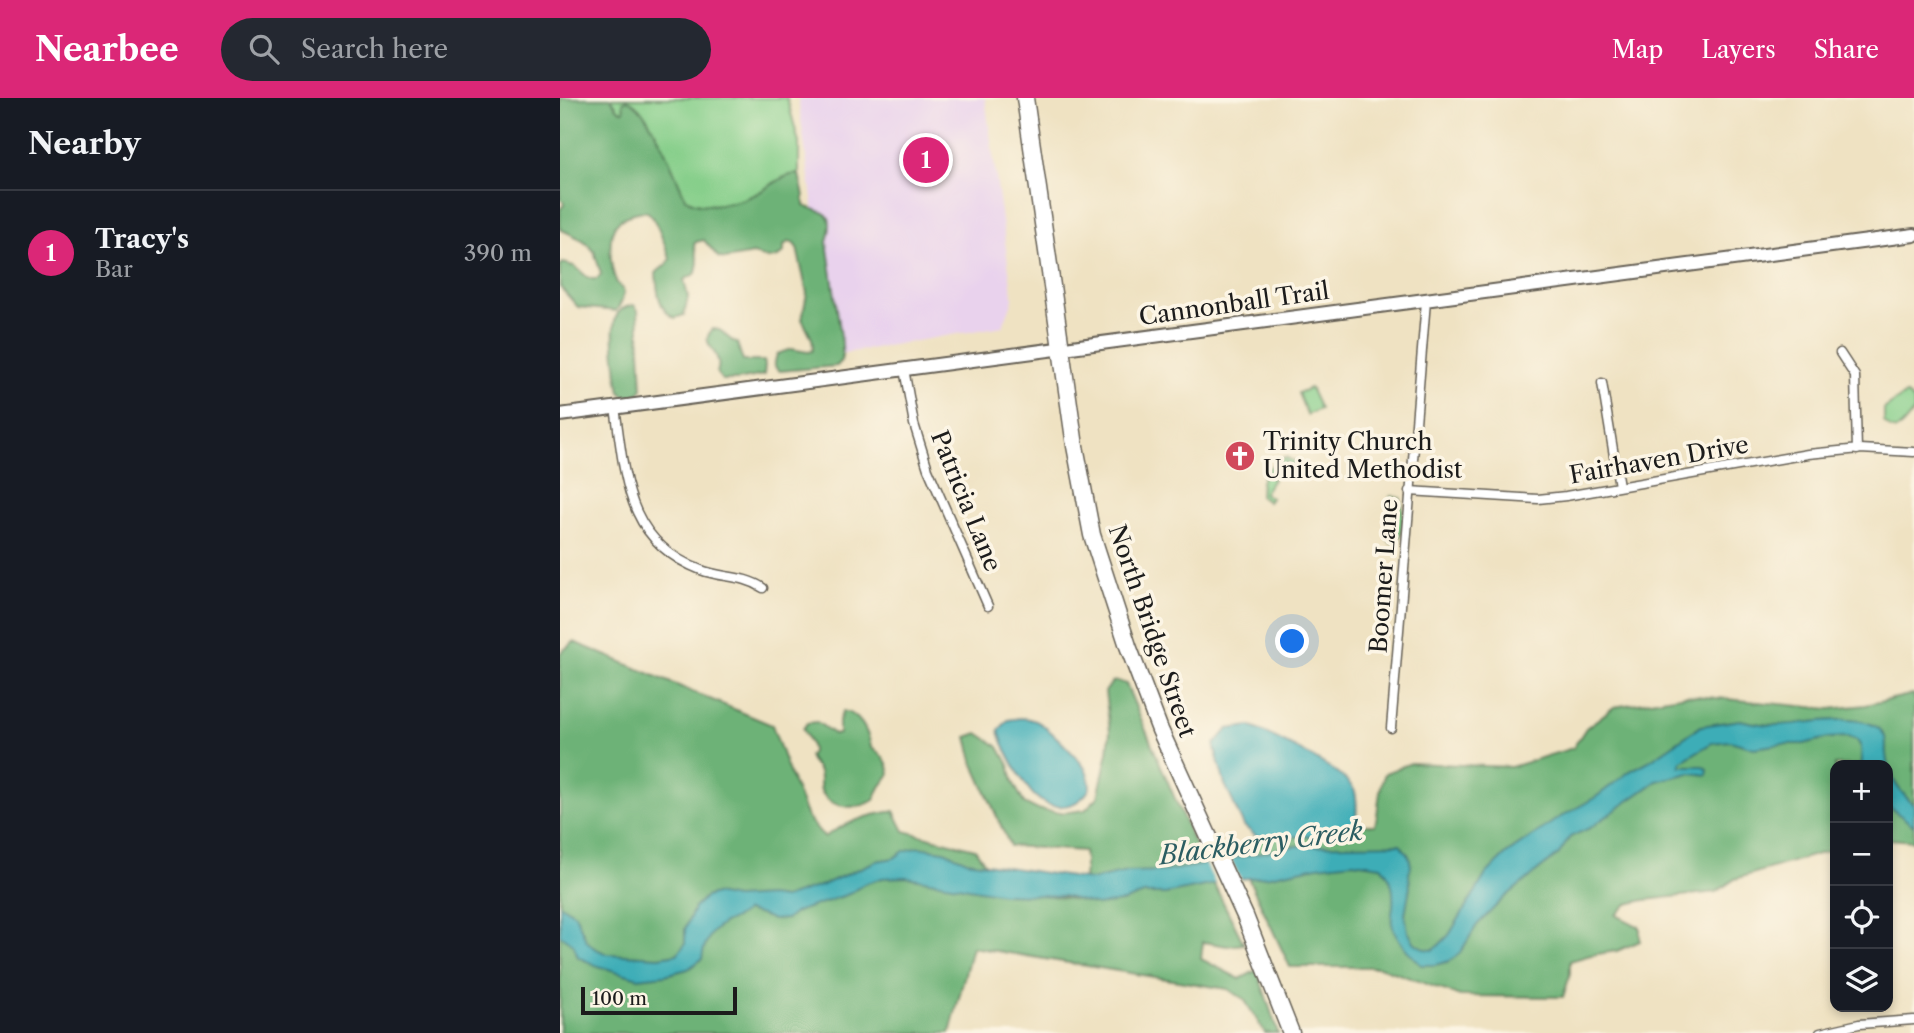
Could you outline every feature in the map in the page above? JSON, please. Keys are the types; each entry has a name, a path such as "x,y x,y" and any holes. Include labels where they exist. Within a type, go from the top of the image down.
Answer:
{"highway":[{"name":"North Bridge Street","path":"1025,98 1075,446 1092,535 1132,658 1160,730 1245,916 1291,1033"}],"street":[{"name":"Cannonball Trail","path":"560,415 1914,235"},
{"name":"Boomer Lane","path":"1391,728 1426,301"},
{"path":"1840,353 1855,376 1857,450"},
{"name":"Patricia Lane","path":"904,369 914,424 928,469 988,606"},
{"path":"1602,383 1619,486"},
{"path":"615,407 629,492 634,507 650,534 682,561 703,571 740,578 763,588"},
{"name":"Fairhaven Drive","path":"1409,491 1540,499 1808,454 1857,450 1914,452"},
{"path":"1820,1033 1859,1024 1914,1020"}],"shaded area":[{"path":"798,98 985,98 1013,299 1003,326 834,355"}],"green space":[{"path":"560,98 611,98 621,111 624,111 623,102 627,100 635,105 653,127 685,198 691,202 716,205 734,202 756,194 786,177 799,174 804,206 824,213 830,220 827,242 842,343 842,358 839,364 780,371 775,366 777,354 791,349 808,352 812,351 813,347 802,319 807,293 797,248 793,243 788,242 784,246 784,252 770,259 753,254 725,259 718,257 704,240 696,242 696,273 684,280 688,297 684,315 675,318 665,310 658,293 656,273 670,258 658,227 649,213 634,213 621,220 612,233 611,260 617,283 624,291 622,301 616,311 578,307 560,287 560,266 563,263 574,266 593,279 597,279 601,274 594,251 583,240 560,229 560,209 564,205 560,199"},
{"path":"611,98 787,98 799,143 799,174 786,177 756,194 734,202 708,205 692,202 685,198 646,116 624,108 624,111 621,111"},
{"path":"634,305 638,310 642,389 639,394 626,397 620,392 614,324 621,310"},
{"path":"713,329 721,331 737,343 743,361 764,361 764,375 722,380 717,373 717,359 708,339"},
{"path":"1310,388 1320,409 1307,415 1298,393"},
{"path":"1906,394 1914,401 1914,412 1900,427 1893,429 1884,422 1884,409"},
{"path":"1285,457 1295,462 1293,466 1285,462 1275,476 1266,470"},
{"path":"1264,473 1273,479 1264,493 1271,498 1268,502 1260,496"},
{"path":"1392,496 1400,498 1403,517 1399,538 1391,543 1387,538"},
{"path":"574,642 772,725 807,817 824,837 858,820 894,811 904,831 975,849 1002,888 1083,901 1084,851 1010,846 974,765 967,737 978,733 999,747 1024,803 1036,809 1061,813 1085,810 1098,797 1108,752 1110,731 1105,692 1112,682 1126,684 1197,850 1244,944 1227,946 1203,942 1201,959 1240,979 1257,970 1278,1033 1265,1033 1244,999 1227,989 972,947 950,1033 560,1033 560,653"},
{"path":"1914,694 1914,841 1893,839 1893,760 1830,760 1830,850 1735,879 1716,892 1627,904 1616,915 1640,927 1640,941 1617,951 1570,961 1570,975 1563,997 1460,996 1379,967 1290,967 1236,852 1257,837 1339,836 1356,825 1375,825 1385,773 1411,763 1511,767 1573,748 1586,728 1614,707 1686,695 1830,709 1866,705"},
{"path":"843,711 859,719 871,747 884,758 890,774 874,800 861,806 846,807 833,803 822,793 819,773 809,756 812,749 803,729 807,723 817,722 834,734 839,734 839,720"}],"water":[{"path":"1020,718 1041,724 1064,744 1084,767 1090,788 1079,800 1065,806 1049,805 1035,796 1025,783 1008,754 999,730 1008,720"},
{"path":"1740,720 1778,725 1834,720 1863,722 1875,726 1885,736 1887,760 1862,760 1861,747 1857,740 1848,737 1754,748 1730,741 1712,743 1682,761 1680,766 1703,766 1708,770 1707,775 1690,773 1657,781 1590,828 1570,837 1559,854 1504,898 1477,925 1460,953 1450,961 1435,965 1421,965 1397,936 1392,922 1393,890 1385,871 1381,866 1353,862 1240,879 1165,894 1144,894 1122,902 1097,905 1063,896 1002,894 907,877 882,878 864,884 849,894 796,912 787,919 773,920 746,911 713,932 705,944 702,959 688,969 638,978 578,957 573,944 560,935 560,905 575,914 586,940 594,948 607,954 659,957 677,954 685,944 685,929 694,908 705,897 715,894 735,898 784,898 919,847 944,851 967,861 1091,880 1127,872 1165,871 1196,866 1293,846 1400,844 1409,856 1411,866 1405,914 1408,932 1415,943 1432,950 1449,935 1486,874 1506,854 1701,726"},
{"path":"1250,726 1339,774 1355,792 1356,825 1339,836 1257,837 1244,826 1225,785 1214,745 1228,729"},
{"path":"1893,778 1914,805 1914,826 1893,810"}],"pier":[{"path":"1229,856 1242,882 1217,887 1204,860"}],"place":[{"name":"Tracy's","path":"926,160"},
{"name":"Trinity Church United Methodist","path":"1240,456"}],"water label":[{"name":"Blackberry Creek","path":"1261,843"}]}
